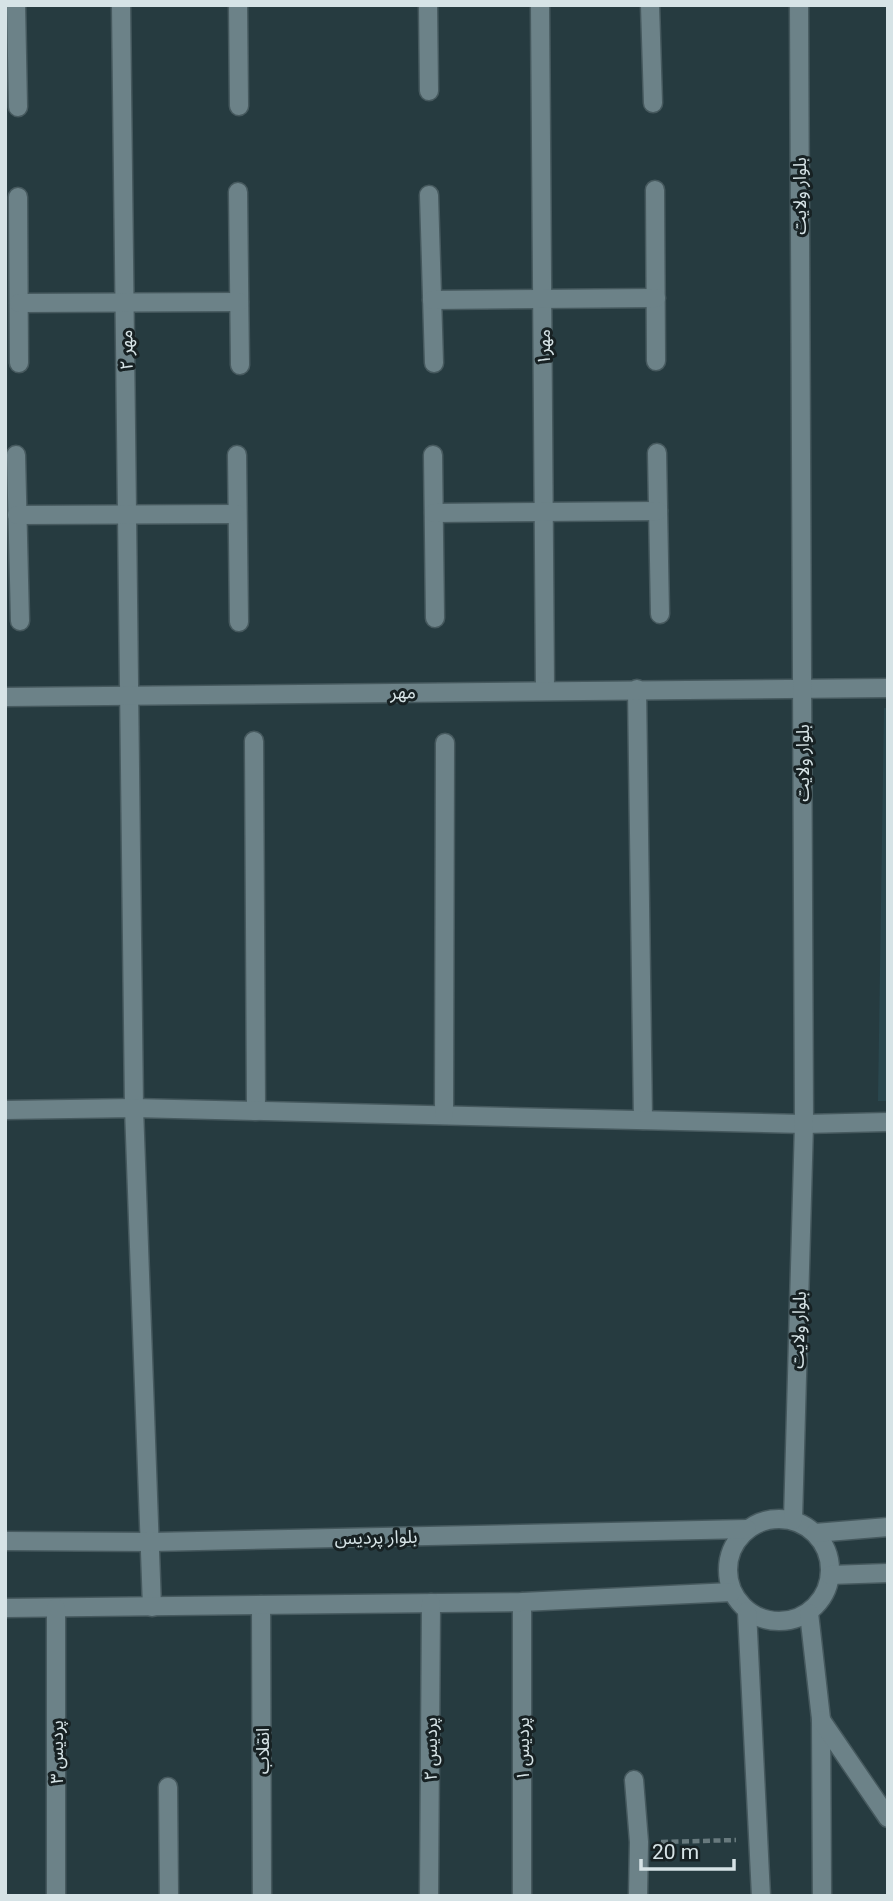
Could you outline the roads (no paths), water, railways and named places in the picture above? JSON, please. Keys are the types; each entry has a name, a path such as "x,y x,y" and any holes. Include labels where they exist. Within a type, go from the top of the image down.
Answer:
{"street":[{"path":"16,5 18,107"},
{"name":"مهر ۲","path":"121,5 134,1108 152,1542 152,1606"},
{"path":"238,5 239,106"},
{"path":"428,5 429,91"},
{"name":"مهر۱","path":"540,5 545,690"},
{"path":"650,5 653,103"},
{"name":"بلوار ولایت","path":"793,1521 804,1124 799,5"},
{"path":"655,190 656,361"},
{"path":"238,192 240,365"},
{"path":"429,195 434,363"},
{"path":"18,197 19,363"},
{"path":"432,300 656,298"},
{"path":"19,303 239,302"},
{"path":"657,453 660,614"},
{"path":"16,455 20,621"},
{"path":"237,455 239,622"},
{"path":"433,455 435,618"},
{"path":"434,513 658,512"},
{"path":"17,515 237,514"},
{"name":"مهر","path":"5,696 802,686 888,688"},
{"path":"637,689 643,1120"},
{"path":"254,741 256,1111"},
{"path":"444,1115 445,743"},
{"path":"5,1110 134,1108 804,1124 888,1122"},
{"path":"770,1520 793,1521 815,1533 828,1552 830,1575 824,1597 809,1613 788,1621 767,1621 747,1611 732,1592 728,1575 729,1558 736,1542 747,1529 770,1520"},
{"path":"815,1533 888,1527"},
{"name":"بلوار پردیس","path":"5,1541 152,1542 747,1529"},
{"path":"830,1575 888,1573"},
{"path":"5,1608 522,1602 732,1592"},
{"name":"پردیس ۱","path":"522,1602 522,1896"},
{"name":"پردیس ۲","path":"429,1896 431,1603"},
{"name":"انقلاب","path":"261,1605 262,1896"},
{"name":"پردیس ۳","path":"55,1608 56,1896"},
{"path":"747,1611 761,1839 761,1896"},
{"path":"809,1613 821,1719 822,1896"},
{"path":"821,1719 888,1818"},
{"path":"634,1780 639,1842 638,1896"},
{"path":"168,1787 169,1896"}]}
